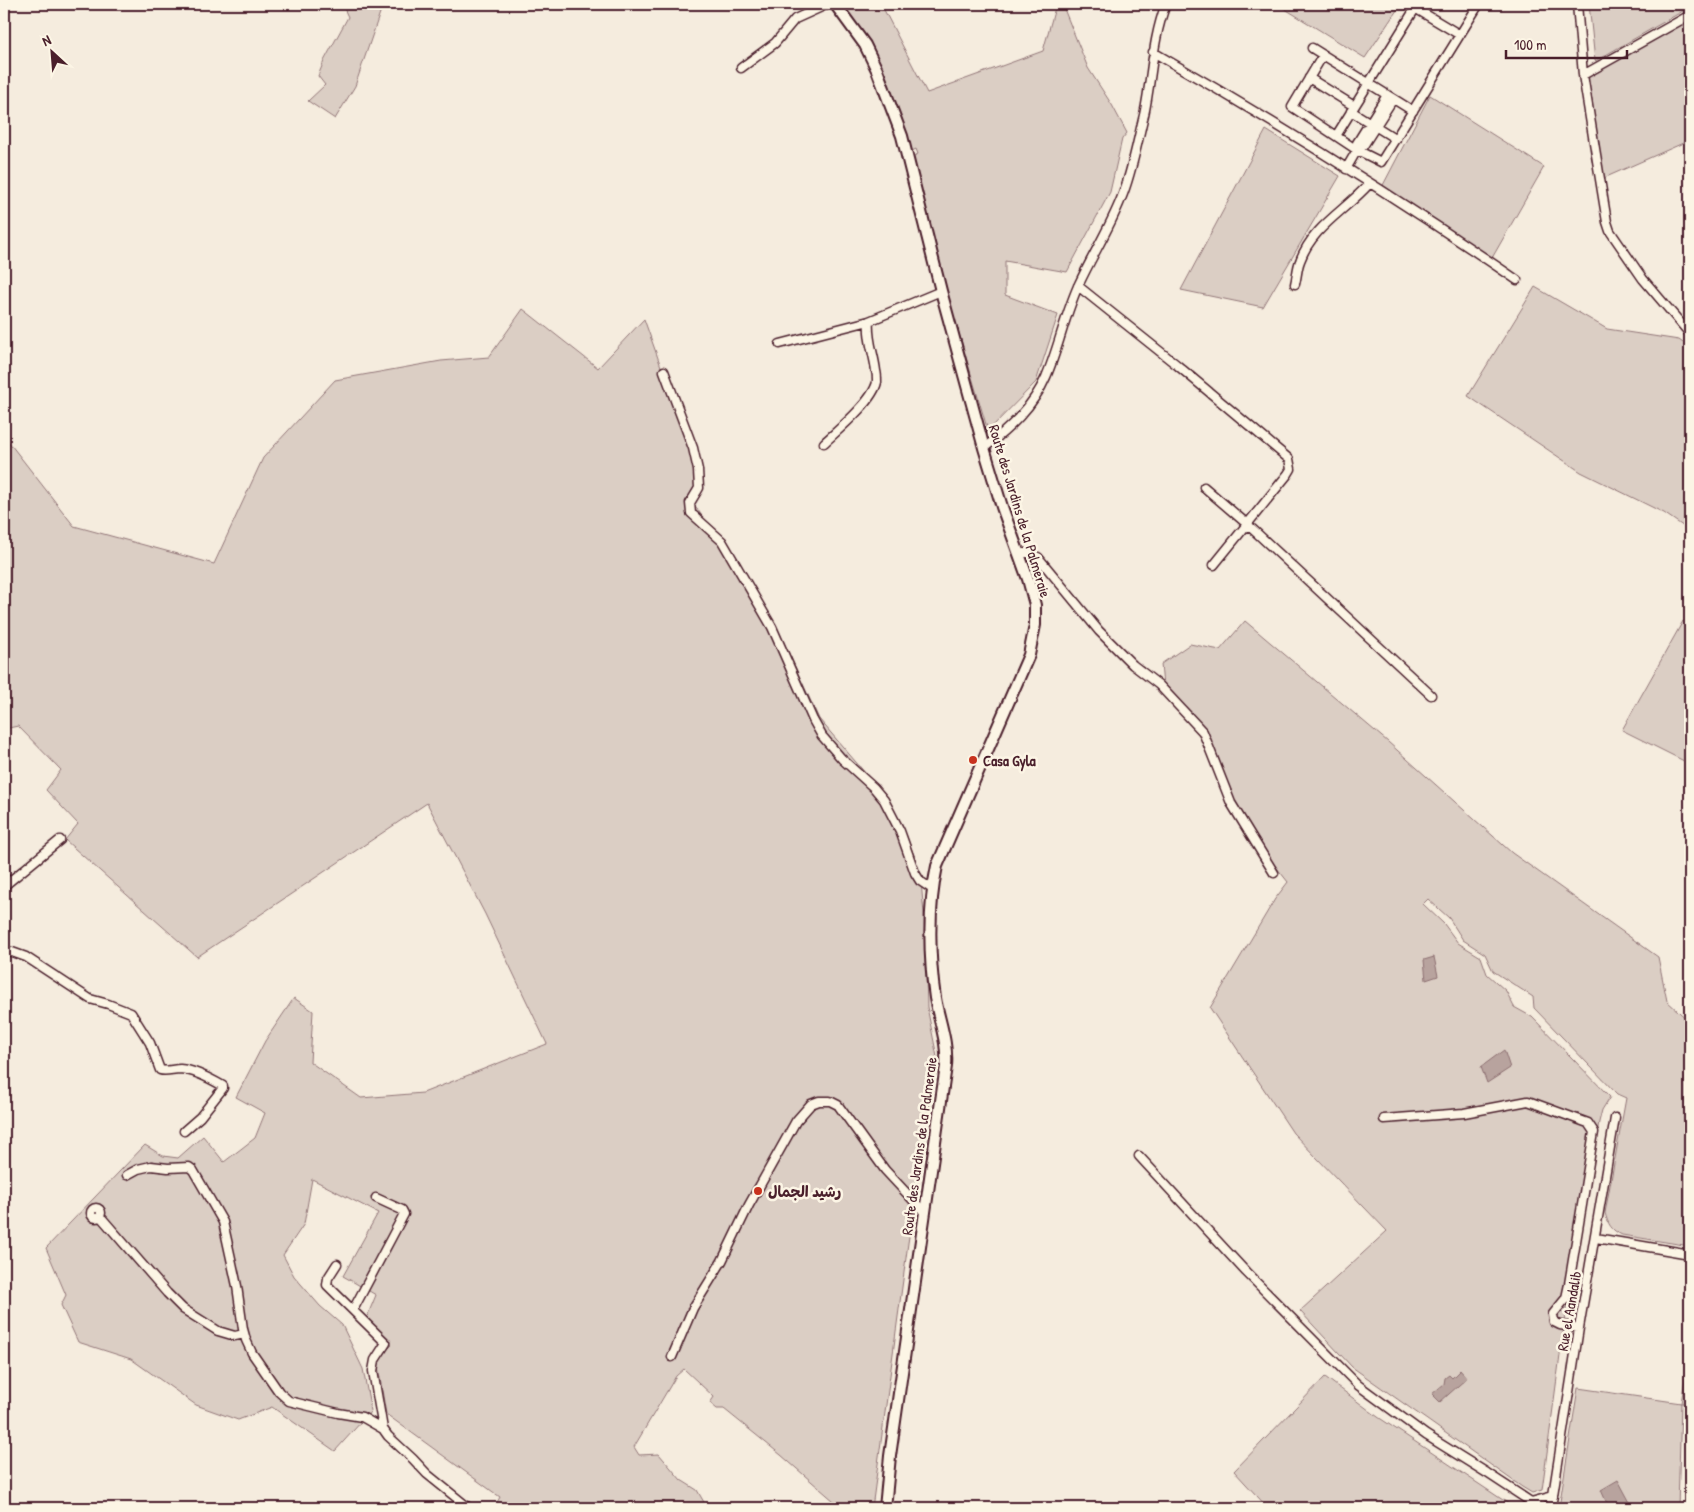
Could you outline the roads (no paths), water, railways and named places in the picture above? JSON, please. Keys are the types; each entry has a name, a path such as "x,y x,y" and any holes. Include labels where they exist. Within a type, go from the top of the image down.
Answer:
{"street":[{"path":"740,68 775,43 795,19 828,4"},
{"name":"Route des Jardins de la Palmeraie","path":"835,4 865,45 902,136 941,291 984,448 1035,605 1035,625 1029,655 937,866 932,890 931,950 933,983 947,1052 890,1456 885,1508"},
{"path":"984,448 1021,415 1037,394 1046,377 1078,286 1121,199 1144,113 1153,52 1159,23 1166,4"},
{"path":"1323,55 1292,108 1357,150 1381,162 1479,4"},
{"path":"1576,4 1583,75 1606,222 1610,231 1643,279 1690,334"},
{"path":"1336,136 1417,6 1460,35"},
{"path":"1583,75 1690,15"},
{"path":"1312,48 1413,111"},
{"path":"1153,52 1271,122 1451,235 1517,280"},
{"path":"1309,78 1373,125 1396,139"},
{"path":"1346,169 1357,150 1363,146 1390,97"},
{"path":"1295,284 1299,262 1316,232 1358,197 1369,184"},
{"path":"1078,286 1185,371 1288,459 1291,469 1288,474 1214,565"},
{"path":"780,344 869,321 941,291"},
{"path":"824,443 847,422 874,390 877,382 876,369 867,334 869,321"},
{"path":"664,371 693,448 698,470 699,488 690,503 691,512 722,540 772,628 822,736 842,759 874,788 884,800 900,832 915,873 920,881 932,890"},
{"path":"1204,487 1247,524 1431,695"},
{"path":"1018,553 1028,553 1038,557 1099,631 1133,665 1159,685 1197,724 1210,746 1232,803 1274,873"},
{"path":"4,886 60,840"},
{"path":"4,951 26,957 90,999 131,1013 150,1043 160,1070 164,1072 170,1069 182,1069 223,1086 200,1117 184,1131"},
{"path":"672,1357 693,1308 722,1261 749,1205 796,1122 811,1104 819,1101 830,1101 838,1105 885,1170 925,1214"},
{"path":"1384,1119 1464,1113 1528,1101 1588,1123 1591,1126 1594,1132 1566,1298 1553,1314 1554,1322 1560,1325 1579,1328"},
{"name":"Rue el Aandalib","path":"1551,1508 1579,1328 1596,1238 1615,1118"},
{"path":"1139,1156 1246,1272 1358,1385 1426,1435 1534,1505 1553,1496"},
{"path":"127,1174 151,1166 168,1168 189,1167 193,1170 223,1222 237,1286 244,1334 252,1353 284,1397 298,1403 338,1414 362,1417 383,1429 427,1474 469,1508"},
{"path":"353,1310 404,1214 402,1210 376,1198"},
{"path":"100,1216 167,1294 183,1309 218,1331 234,1336 244,1334"},
{"path":"1596,1238 1690,1254"},
{"path":"337,1264 328,1278 328,1285 386,1342 375,1360 373,1372 383,1429"}],"place":[{"name":"Casa Gyla","path":"973,760"},
{"name":"رشيد الجمال","path":"758,1191"}]}
